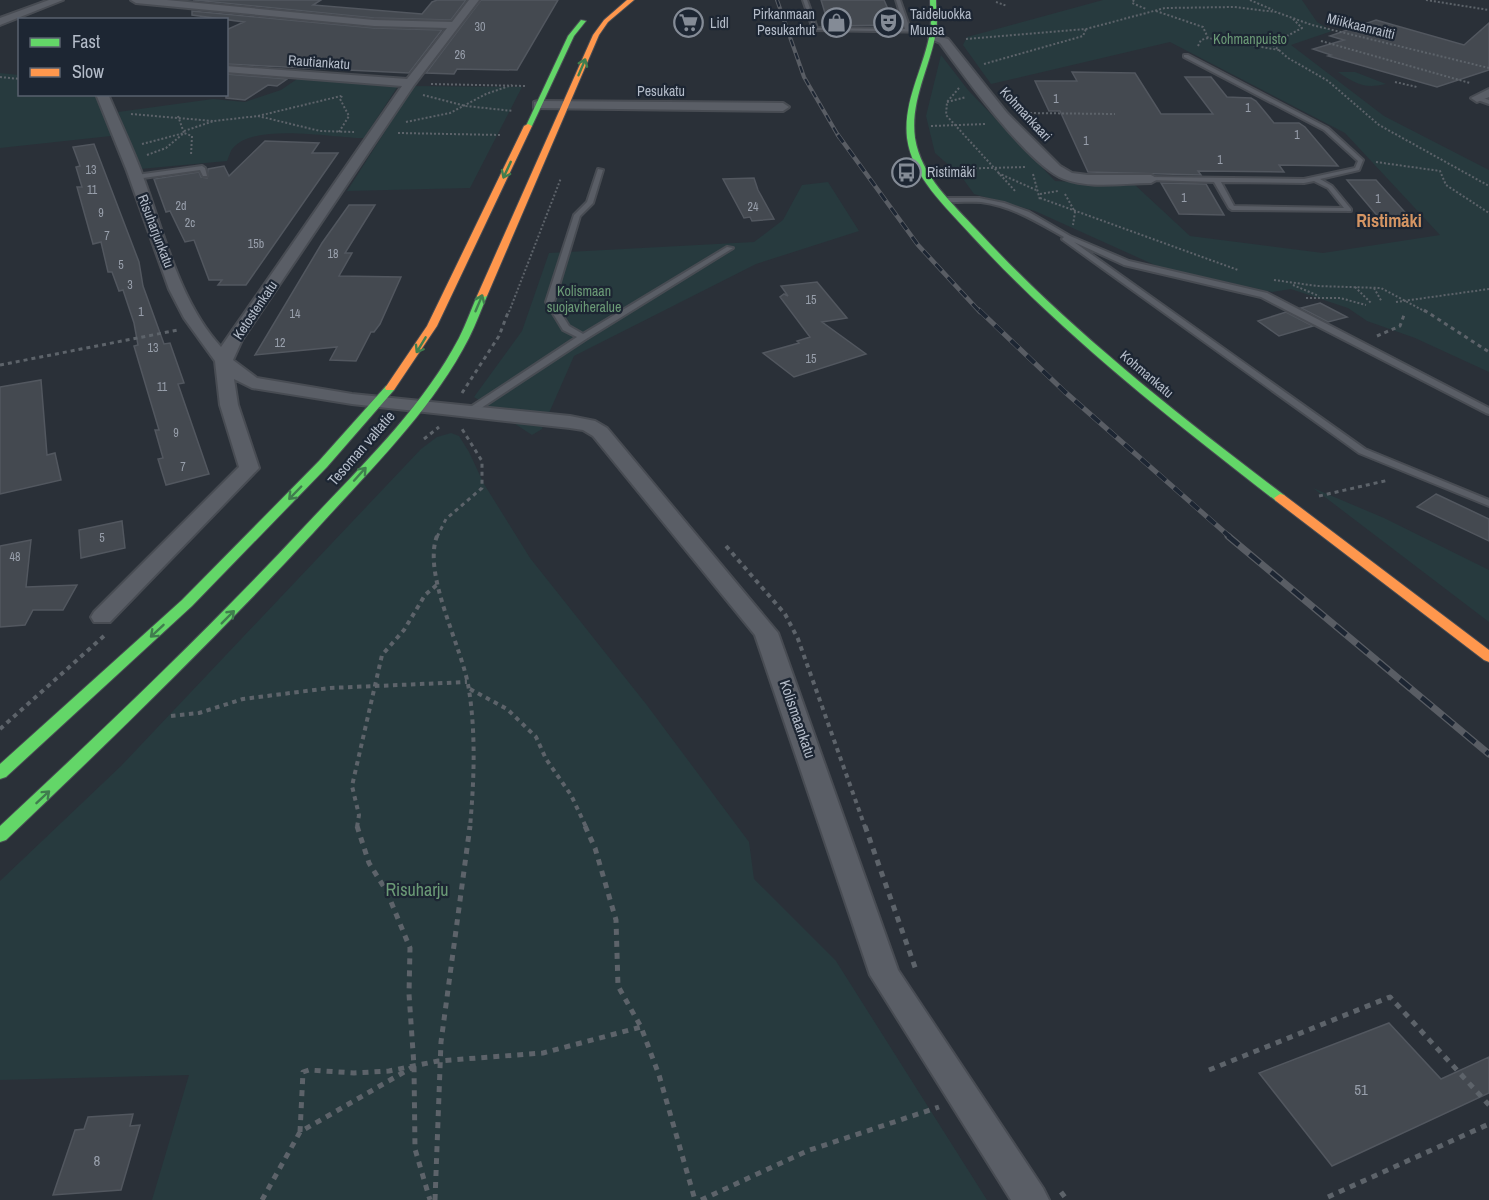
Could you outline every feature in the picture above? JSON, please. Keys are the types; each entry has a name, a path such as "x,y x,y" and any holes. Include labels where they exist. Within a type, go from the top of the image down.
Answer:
{"main road":[{"name":"Tesoman valtatie","path":"0,836 141,704 248,597 417,407 451,362 464,338 600,28 630,0"},
{"path":"933,0 937,36"},
{"name":"Tesoman valtatie","path":"0,773 187,603 309,479 378,402 410,362 432,326 571,36 596,9"},
{"name":"Kohmankatu","path":"937,36 910,105 910,134 915,157 945,200 987,248 1043,303 1151,400 1489,657"}],"street":[{"path":"0,22 58,0"},
{"path":"136,0 374,23 456,25"},
{"path":"226,18 260,0"},
{"name":"Ketostenkatu","path":"223,362 233,340 407,87 474,0"},
{"name":"Kohmankaari","path":"937,36 972,79 999,119 1067,176 1151,179"},
{"name":"Rautiankatu","path":"228,69 407,87"},
{"name":"Risuharjunkatu","path":"103,96 136,177 164,257 197,326 223,362"},
{"name":"Pesukatu","path":"538,105 783,107"},
{"path":"102,617 249,468 229,405 223,362"},
{"name":"Kolismaankatu","path":"223,362 252,383 417,407 461,419 580,424 600,432 766,633 885,975 1031,1200"}],"lane":[{"path":"805,0 815,29 908,30 937,36"},
{"path":"898,0 908,30"},
{"path":"1151,179 1317,180 1358,169 1361,161 1326,129 1186,56"},
{"path":"136,177 202,168 206,175"},
{"path":"583,337 566,328 550,302 577,215 590,203 600,170"},
{"path":"1216,179 1232,208 1349,210 1330,187 1317,180"},
{"path":"945,200 968,199 1002,204 1041,218 1077,250 1362,451 1489,503"},
{"path":"1059,232 1127,263 1264,296 1489,411"},
{"path":"461,419 583,337 729,248"}],"path":[{"path":"1134,0 1132,3 1139,8 1153,10 1203,27 1208,38 1280,50"},
{"path":"1250,0 1276,12"},
{"path":"1426,0 1489,10"},
{"path":"996,3 1007,6"},
{"name":"Miikkaanraitti","path":"937,36 1086,29 1153,10 1211,7 1276,12 1489,68"},
{"path":"1293,18 1302,28 1272,44 1328,81 1379,125 1489,186"},
{"path":"963,68 1076,39 1083,36 1086,29"},
{"path":"1321,41 1483,95"},
{"path":"0,77 18,79"},
{"path":"972,79 946,102 946,115 994,170 1041,218"},
{"path":"1395,82 1417,87"},
{"path":"378,129 428,118 466,106 486,94 512,86"},
{"path":"407,87 528,86"},
{"path":"407,87 466,106 515,111"},
{"path":"127,156 214,121 258,116 351,93"},
{"path":"258,116 320,131 339,132 348,116 340,99 343,95"},
{"path":"110,113 178,116 214,121"},
{"path":"921,126 999,119 1115,114"},
{"path":"178,116 184,132 192,136 193,148 190,157 184,161 179,171"},
{"path":"378,129 503,135"},
{"path":"127,156 163,149 184,132"},
{"path":"915,157 929,156 946,169 968,199"},
{"path":"1361,161 1403,164 1440,171 1446,185 1489,213"},
{"path":"946,169 994,170 1036,166"},
{"path":"994,170 1036,190"},
{"path":"1032,170 1036,190 1040,196 1041,218"},
{"path":"466,387 504,325 562,174"},
{"path":"1040,196 1063,190 1075,212 1076,220 1068,237"},
{"path":"1040,196 1075,212 1123,227 1241,271"},
{"path":"1263,278 1366,305"},
{"path":"1286,283 1337,288 1373,288 1406,299 1489,352"},
{"path":"1354,287 1372,304"},
{"path":"1330,297 1337,288"},
{"path":"1373,288 1382,302"},
{"path":"1396,302 1489,290"},
{"path":"1400,326 1404,315"},
{"path":"0,365 153,335"},
{"path":"435,1200 438,1061 474,799 469,689 449,629 439,583 435,539 442,523 482,488 482,461 461,429 461,419"},
{"path":"1319,496 1394,478 1398,467"},
{"path":"1310,489 1327,502"},
{"path":"430,1200 415,1149 414,1066 409,994 410,948 387,892 369,863 357,828 359,815 352,786 382,655 404,630 425,595 439,583"},
{"path":"164,717 199,713 243,699 330,688 375,688 467,682"},
{"path":"469,689 507,709 536,737 546,759 571,795 595,848 616,920 618,986 641,1027 660,1075 695,1200"},
{"path":"1209,1070 1390,997 1489,1105"},
{"path":"262,1200 300,1132 303,1072 309,1070 354,1073 438,1061 543,1053 641,1027"},
{"path":"300,1132 414,1066"},
{"path":"701,1200 807,1151 941,1106 961,1095"},
{"path":"1328,1197 1489,1124"}],"green space":[{"name":"Kohmanpuisto","path":"1103,0 1302,0 1317,22 1332,31 1291,45 1384,116 1489,170 1489,372 1415,338 1367,321 1348,308 1291,289 1272,292 1159,267 1035,211 974,194 961,176 935,153 926,116 941,55 968,90 1055,181 1135,185 1190,236 1323,253 1440,235 1345,133 1170,42 991,84 963,45 967,37"},
{"path":"1338,72 1355,72 1386,84 1372,86 1360,84"},
{"path":"0,73 18,75 18,96 97,96 111,136 0,148"},
{"path":"300,77 398,86 364,138 295,133 258,135 243,140 233,148 227,161 140,169 118,112 213,99 245,102 281,90"},
{"path":"414,86 522,87 470,188 347,191"},
{"name":"Kolismaan suojaviheralue","path":"828,182 859,231 756,264 574,356 542,429 532,435 474,397 522,331 549,253 754,242 783,220 802,185"},
{"name":"Risuharju","path":"451,433 459,436 484,484 530,558 646,704 749,842 754,879 836,961 987,1200 152,1200 189,1075 0,1080 0,881 121,766 421,449 437,437"},
{"path":"1313,488 1384,518 1489,570 1489,622"}],"building":[{"path":"193,0 321,0 313,5 422,14 432,2 437,0 466,0 451,20 374,18"},
{"path":"481,0 558,0 517,70 457,69 454,74 426,73"},
{"path":"821,0 884,0 895,25 829,26"},
{"path":"192,11 374,28 442,30 409,73 228,64 228,29 244,22 228,18 192,15"},
{"path":"1376,20 1464,45 1489,23 1489,70 1437,87 1328,56 1331,55 1313,49 1344,40 1330,36"},
{"path":"1072,72 1135,73 1161,114 1213,114 1185,77 1211,77 1227,97 1251,98 1256,101 1274,123 1299,123 1305,127 1338,166 1279,165 1284,172 1198,171 1201,175 1088,172 1060,111 1049,111 1035,81 1077,81"},
{"path":"228,74 287,79 277,86 268,85 245,100 226,98 228,96"},
{"path":"265,141 319,143 312,153 338,153 246,285 218,285 222,280 209,280 194,240 185,242 170,211 166,212 154,179 199,172 201,177 207,178 208,169 224,166 229,176"},
{"path":"94,144 139,262 143,286 164,344 170,343 184,383 178,384 209,474 166,485 158,459 163,458 155,430 159,430 134,346 138,345 134,323 123,290 119,291 112,272 108,272 101,242 93,244 77,187 82,187 76,167 80,166 73,147"},
{"path":"754,178 774,219 752,221 750,217 744,218 723,179"},
{"path":"1347,180 1376,180 1411,219 1380,219"},
{"path":"1161,183 1206,184 1224,215 1179,214"},
{"path":"349,205 375,205 345,253 352,253 339,276 401,277 380,324 374,332 371,332 356,361 330,360 337,347 255,355 322,243"},
{"path":"817,282 847,318 822,322 866,354 794,377 763,353 799,343 797,341 810,337 780,297 784,294 788,296 781,286"},
{"path":"1320,303 1347,317 1328,322 1301,308"},
{"path":"1286,312 1313,326 1279,336 1258,321"},
{"path":"41,380 47,455 55,453 61,480 0,494 0,387"},
{"path":"1436,494 1489,519 1489,541 1417,507"},
{"path":"122,521 125,548 81,558 79,530"},
{"path":"31,540 26,587 77,585 63,610 33,610 25,625 0,627 0,546"},
{"path":"1389,1023 1441,1079 1489,1057 1489,1093 1332,1166 1259,1073"},
{"path":"133,1114 130,1126 140,1125 121,1190 53,1195 75,1130 84,1129 88,1117"}],"railway":[{"path":"777,0 804,77 839,137"},
{"path":"838,135 918,245 980,312"},
{"path":"979,310 1065,392 1230,537"},
{"path":"1228,536 1489,754"}],"traffic: fast":[{"path":"933,0 933,32 915,94 910,123 915,155 928,179 996,256 1073,330 1154,400 1280,498"},
{"path":"528,126 571,36 583,21"},
{"path":"0,836 201,643 376,457 415,411 450,363 464,338 482,296"},
{"path":"0,773 187,603 323,464 390,388"}],"traffic: slow":[{"path":"482,296 596,35 606,21 631,0"},
{"path":"390,388 432,326 528,126"},
{"path":"1280,498 1489,657"}],"place":[{"name":"Pirkanmaan Pesukarhut","path":"836,22"},
{"name":"Taideluokka Muusa","path":"889,22"},
{"name":"Lidl","path":"689,23"},
{"name":"Ristimäki","path":"906,172"}],"district":[{"name":"Ristimäki","path":"1389,220"}]}
